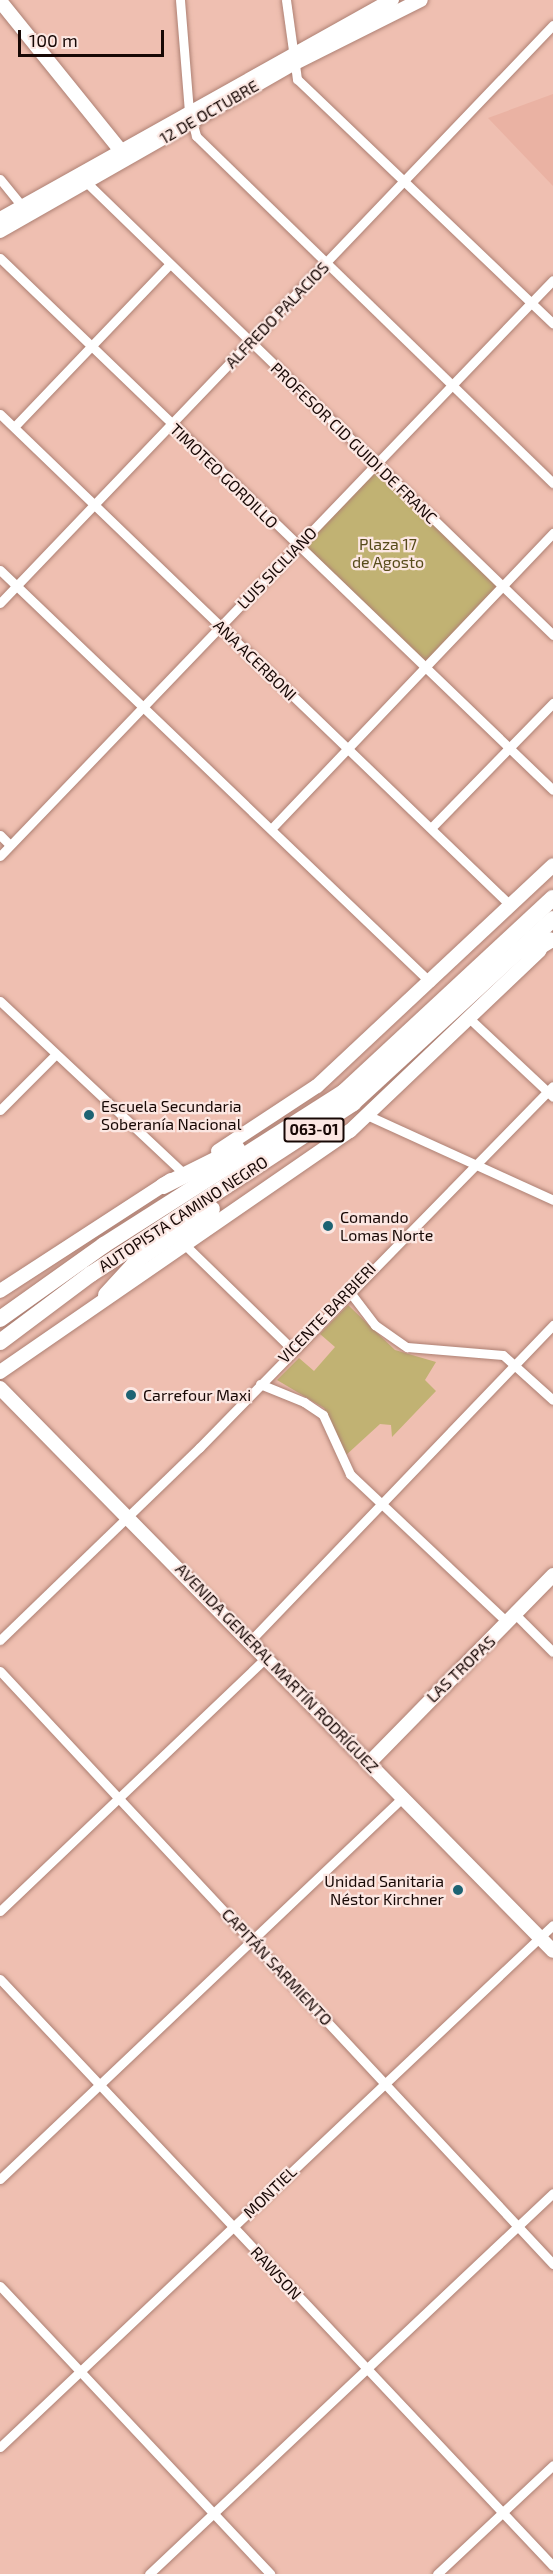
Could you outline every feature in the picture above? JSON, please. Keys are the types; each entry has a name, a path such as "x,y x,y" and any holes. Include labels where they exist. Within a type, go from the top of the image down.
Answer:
{"highway":[{"path":"526,924 553,887"},
{"name":"AUTOPISTA CAMINO NEGRO","path":"0,1319 47,1285 344,1092 553,898"},
{"name":"AUTOPISTA CAMINO NEGRO","path":"0,1342 47,1306 365,1094 466,1011 553,919"},
{"path":"466,1011 552,941"},
{"path":"163,1186 344,1092"},
{"path":"106,1295 140,1258 285,1155 297,1140"}],"street":[{"path":"180,0 190,117 201,141 553,483"},
{"path":"286,0 291,60 297,79 406,180 553,324"},
{"name":"12 DE OCTUBRE","path":"0,231 83,178 291,60 396,3 421,0"},
{"path":"0,1 125,154"},
{"name":"ALFREDO PALACIOS","path":"0,603 553,25"},
{"name":"12 DE OCTUBRE","path":"0,219 22,206 83,178"},
{"name":"PROFESOR CID GUIDI DE FRANC","path":"83,178 169,265 553,634"},
{"path":"0,180 22,206"},
{"name":"TIMOTEO GORDILLO","path":"0,258 298,547 511,747 553,790"},
{"path":"14,427 169,265"},
{"name":"LUIS SICILIANO","path":"0,856 553,280"},
{"name":"ANA ACERBONI","path":"0,414 510,905"},
{"path":"271,829 553,533"},
{"path":"0,570 430,982"},
{"path":"431,828 553,703"},
{"path":"0,835 10,845"},
{"path":"0,1292 303,1097 430,982 553,865"},
{"path":"0,1001 183,1173"},
{"path":"0,1372 106,1295 369,1116 466,1011 551,1091"},
{"path":"0,1110 55,1055"},
{"name":"VICENTE BARBIERI","path":"0,1640 129,1517 260,1384 291,1349 551,1091"},
{"path":"369,1116 553,1200"},
{"path":"183,1243 291,1349"},
{"path":"349,1292 375,1325 407,1347 454,1354 490,1351 515,1364 553,1400"},
{"path":"250,1641 553,1325"},
{"path":"260,1384 304,1401 323,1415 350,1474 384,1502 512,1619 553,1652"},
{"name":"AVENIDA GENERAL MARTÍN RODRÍGUEZ","path":"0,1388 267,1657 553,1951"},
{"name":"LAS TROPAS","path":"369,1763 553,1575"},
{"path":"0,1911 267,1657"},
{"name":"CAPITÁN SARMIENTO","path":"0,1671 553,2264"},
{"path":"0,2178 402,1798"},
{"name":"MONTIEL","path":"0,2447 233,2228 384,2081 553,1925"},
{"name":"RAWSON","path":"0,1979 553,2566"},
{"path":"149,2574 553,2193"},
{"path":"0,2286 270,2574"},
{"path":"437,2574 553,2465"}],"shaded area":[{"path":"553,94 553,186 488,118"}],"green space":[{"name":"Plaza 17 de Agosto","path":"376,465 502,585 425,665 298,547"},
{"path":"348,1305 395,1350 436,1362 425,1380 436,1391 392,1437 391,1425 380,1424 345,1456 324,1408 277,1380 299,1358 314,1371 335,1347 320,1334"}],"place":[{"name":"Escuela Secundaria Soberanía Nacional","path":"89,1115"},
{"name":"Comando Lomas Norte","path":"328,1226"},
{"name":"Carrefour Maxi","path":"131,1395"},
{"name":"Unidad Sanitaria Néstor Kirchner","path":"458,1890"}]}
